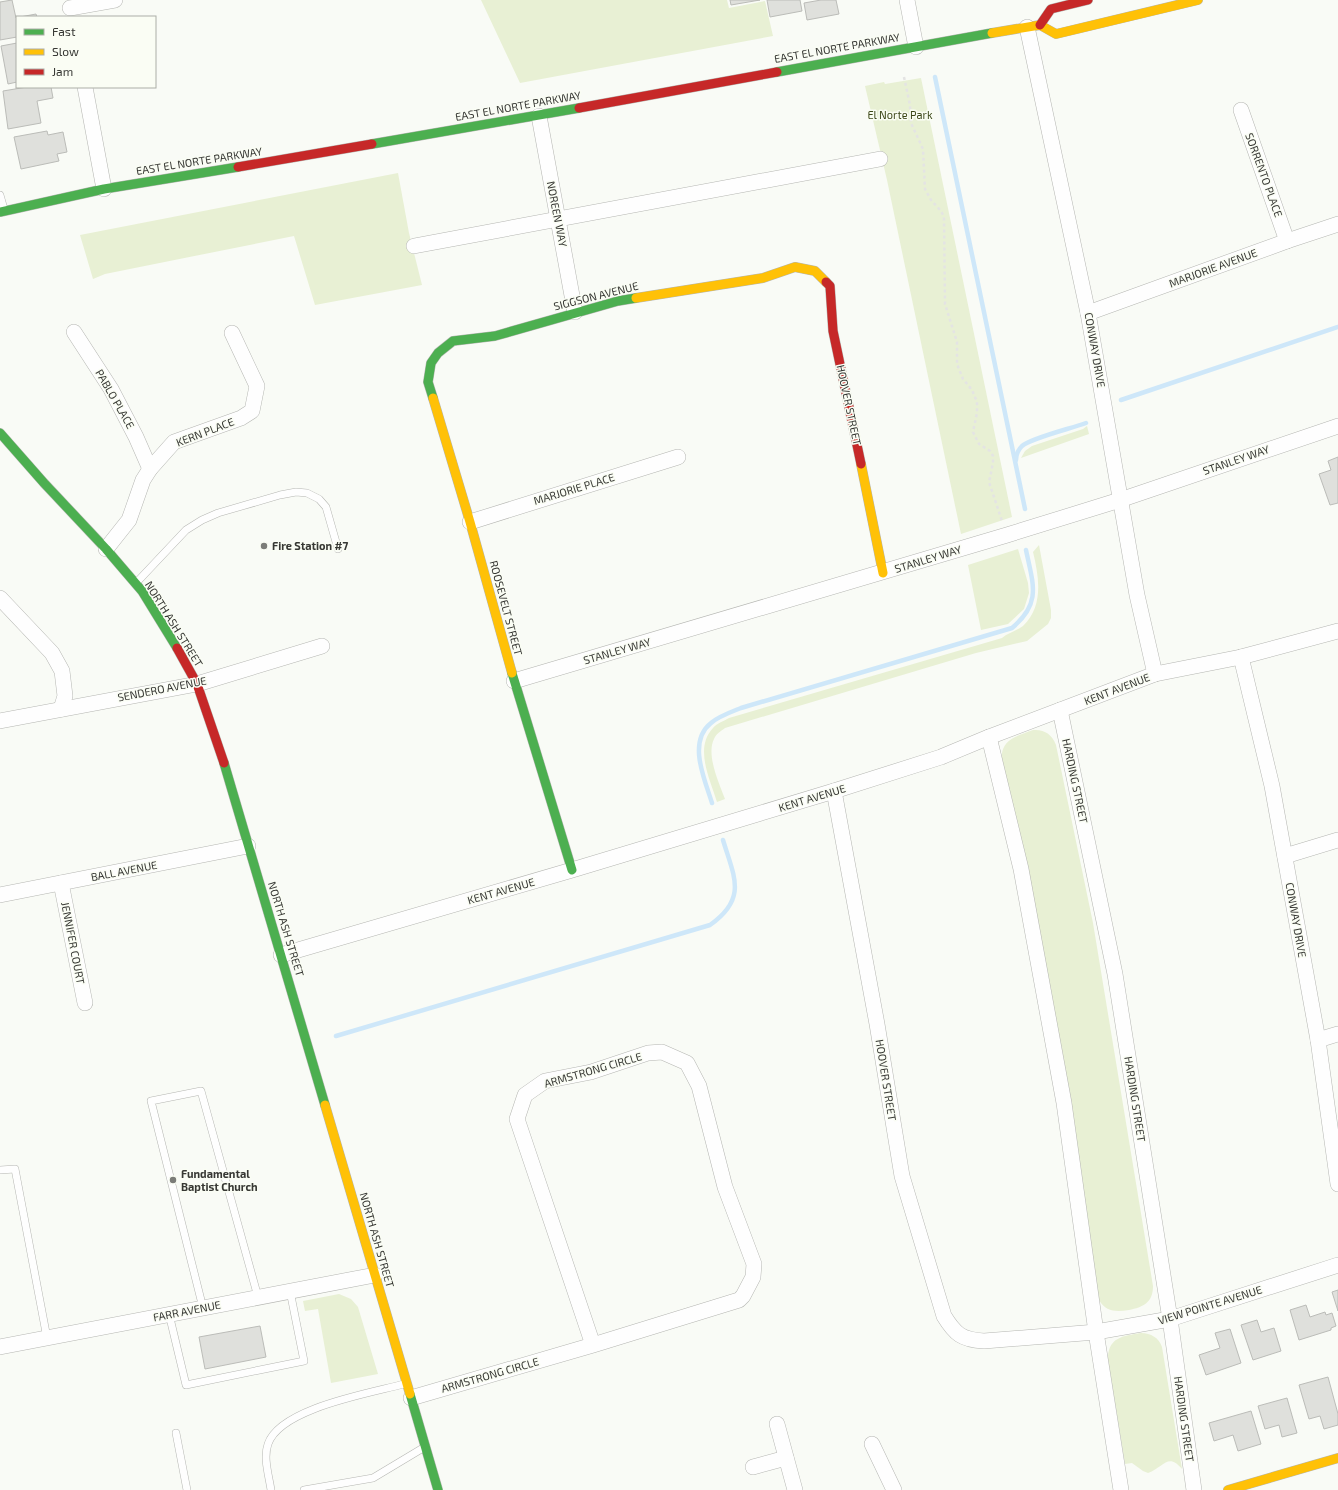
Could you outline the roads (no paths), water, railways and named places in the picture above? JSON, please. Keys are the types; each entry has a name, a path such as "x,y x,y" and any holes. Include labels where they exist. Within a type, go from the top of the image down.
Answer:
{"main road":[{"path":"1088,0 1051,9 1034,26 1056,34 1198,0"},
{"name":"EAST EL NORTE PARKWAY","path":"2,211 104,189 539,116 636,96 1034,26"},
{"name":"HOOVER STREET","path":"788,270 795,267 815,271 830,286 833,331 884,572"},
{"name":"SIGGSON AVENUE","path":"438,353 453,341 495,336 618,300 763,278 788,270"},
{"name":"ROOSEVELT STREET","path":"438,353 431,363 428,382 470,522 514,681 572,870"},
{"name":"NORTH ASH STREET","path":"0,433 44,483 106,549 142,591 172,638 196,684 216,737 438,1490"},
{"path":"1228,1490 1338,1458"}],"street":[{"path":"70,8 115,0"},
{"path":"907,0 916,47"},
{"name":"CONWAY DRIVE","path":"1034,26 1088,314 1137,595 1155,674"},
{"path":"85,88 104,189"},
{"name":"SORRENTO PLACE","path":"1241,110 1287,241"},
{"name":"NOREEN WAY","path":"539,116 576,312"},
{"path":"414,246 880,159"},
{"name":"MARJORIE AVENUE","path":"1088,314 1287,241 1338,224"},
{"name":"PABLO PLACE","path":"74,332 111,389 136,437 150,469"},
{"name":"KERN PLACE","path":"106,549 129,520 143,480 150,469 174,442 241,418 252,411 257,386 232,333"},
{"name":"STANLEY WAY","path":"514,681 1007,535 1120,500 1338,426"},
{"name":"MARJORIE PLACE","path":"470,522 678,457"},
{"path":"0,598 52,653 62,671 65,696 61,709"},
{"name":"KENT AVENUE","path":"281,955 572,870 941,757 989,737 1155,674 1241,657 1338,631"},
{"name":"SENDERO AVENUE","path":"0,721 196,684 322,646"},
{"name":"CONWAY DRIVE","path":"1241,657 1272,786 1318,1040 1338,1184"},
{"name":"HARDING STREET","path":"1060,710 1115,974 1170,1320 1194,1490"},
{"path":"989,737 1021,869 1064,1103 1096,1332 1121,1490"},
{"name":"HOOVER STREET","path":"834,791 877,1024 902,1176 944,1316 952,1330 970,1340 984,1341"},
{"path":"1284,856 1338,840"},
{"name":"BALL AVENUE","path":"0,895 248,846"},
{"name":"JENNIFER COURT","path":"61,883 85,1002"},
{"path":"1318,1040 1338,1034"},
{"name":"ARMSTRONG CIRCLE","path":"411,1398 593,1345 739,1300 744,1296 753,1277 754,1264 726,1188 699,1086 687,1063 662,1052 648,1053 591,1072 545,1082 525,1094 516,1119 593,1345"},
{"name":"VIEW POINTE AVENUE","path":"984,1341 1096,1332 1170,1320 1338,1265"},
{"name":"FARR AVENUE","path":"0,1347 375,1275"},
{"path":"776,1424 795,1490"},
{"path":"872,1444 894,1490"},
{"path":"753,1467 786,1458"}],"lane":[{"path":"0,194 2,211"},
{"path":"135,583 186,530 202,520 218,513 288,493 307,493 319,498 326,507 338,549"},
{"path":"203,1308 151,1101 201,1091 258,1298"},
{"path":"0,1170 15,1169 47,1338"},
{"path":"170,1314 186,1385 304,1361 290,1292"},
{"path":"271,1490 266,1455 268,1444 277,1431 289,1421 306,1411 407,1383"},
{"path":"176,1433 187,1490"},
{"path":"304,1490 373,1478 425,1447"}],"waterway":[{"path":"935,77 1025,509"},
{"path":"1121,400 1338,327"},
{"path":"1016,460 1019,449 1027,443 1086,423"},
{"path":"712,803 702,773 699,751 700,740 704,731 711,723 721,716 741,708 1012,628 1022,619 1028,610 1033,592 1033,583 1026,550"},
{"path":"336,1036 710,925 730,906 734,896 734,876 723,840"}],"place":[{"name":"Fire Station #7","path":"264,546"},
{"name":"Fundamental Baptist Church","path":"173,1180"}],"park label":[{"name":"El Norte Park","path":"900,115"}]}
